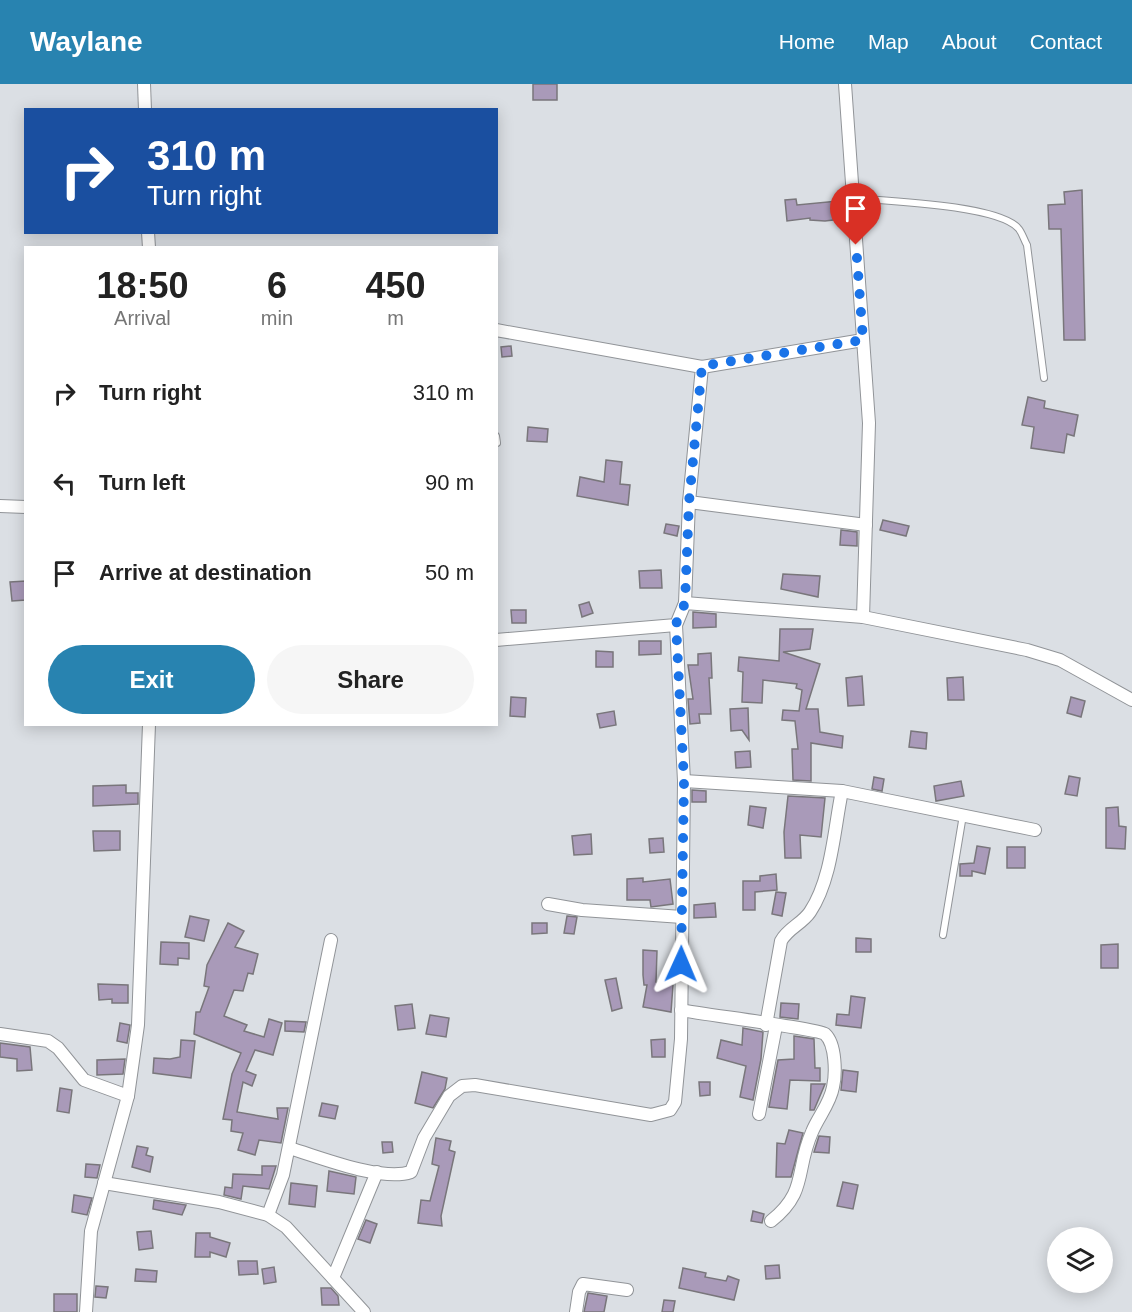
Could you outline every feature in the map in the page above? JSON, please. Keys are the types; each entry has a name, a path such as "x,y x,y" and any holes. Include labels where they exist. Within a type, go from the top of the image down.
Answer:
{"street":[{"path":"144,84 145,108"},
{"path":"845,84 869,423 863,617"},
{"path":"498,330 702,366 863,340"},
{"path":"289,1148 377,1172 403,1175 411,1172 424,1138 449,1096 462,1086 475,1085 651,1115 670,1110 675,1102 681,1010 684,781 676,624 685,603 689,502 702,366"},
{"path":"689,502 866,525"},
{"path":"0,507 24,507"},
{"path":"685,603 863,617 1038,653 1090,675 1132,700"},
{"path":"498,640 676,624"},
{"path":"86,1312 91,1231 128,1096 138,1025 149,726"},
{"path":"684,781 842,791 963,814 1035,831"},
{"path":"759,1114 781,941 785,933 811,911 824,879 842,791"},
{"path":"548,904 582,910 682,917"},
{"path":"268,1215 284,1175 331,940"},
{"path":"681,1010 771,1025 811,1029 825,1034 829,1041 835,1075 829,1102 808,1142 793,1200 771,1221"},
{"path":"0,1034 48,1041 58,1048 84,1080 128,1096"},
{"path":"333,1278 377,1172"},
{"path":"104,1183 219,1202 268,1215 286,1227 364,1312"},
{"path":"576,1312 579,1292 583,1284 627,1290"}],"lane":[{"path":"853,198 979,211 1003,218 1018,228 1026,245 1044,378"},
{"path":"943,935 963,814"}],"building":[{"path":"533,84 557,84 557,100 533,100"},
{"path":"1082,190 1085,340 1064,340 1061,229 1049,229 1048,205 1065,204 1064,192"},
{"path":"796,199 797,205 838,201 841,219 825,221 810,220 810,218 787,221 785,200"},
{"path":"511,346 512,356 502,357 501,347"},
{"path":"1028,397 1045,401 1044,408 1078,415 1074,436 1067,434 1064,453 1031,448 1034,427 1022,425"},
{"path":"528,427 548,429 547,442 527,441"},
{"path":"606,460 622,462 620,484 630,485 628,505 577,496 580,477 604,482"},
{"path":"883,520 909,526 906,536 880,530"},
{"path":"666,524 679,526 677,536 664,533"},
{"path":"841,530 857,532 857,546 840,545"},
{"path":"661,570 662,588 640,588 639,571"},
{"path":"783,574 820,576 818,597 781,589"},
{"path":"24,581 24,600 12,601 10,582"},
{"path":"589,602 593,613 582,617 579,605"},
{"path":"511,610 526,610 526,623 512,623"},
{"path":"693,612 716,614 716,627 693,628"},
{"path":"780,629 813,629 810,649 783,652 820,664 806,709 818,709 820,732 843,736 842,748 811,743 811,781 793,780 792,749 798,749 795,721 782,720 783,710 799,711 802,690 796,688 797,684 763,680 762,703 742,702 743,672 738,671 739,657 779,661"},
{"path":"639,641 661,641 661,654 639,655"},
{"path":"596,651 613,652 613,667 596,667"},
{"path":"711,653 712,678 709,678 711,714 699,714 700,723 690,724 688,699 693,699 688,665 698,665 698,654"},
{"path":"862,676 864,705 848,706 846,678"},
{"path":"963,677 964,700 948,700 947,678"},
{"path":"511,697 526,698 525,717 510,716"},
{"path":"1071,697 1085,701 1081,717 1067,713"},
{"path":"748,708 749,740 742,730 731,731 730,709"},
{"path":"614,711 616,725 600,728 597,714"},
{"path":"911,731 927,733 926,749 909,747"},
{"path":"750,751 751,767 736,768 735,752"},
{"path":"1069,776 1080,778 1077,796 1065,794"},
{"path":"874,777 884,779 882,791 872,789"},
{"path":"961,781 964,796 936,801 934,786"},
{"path":"126,785 126,793 138,793 138,804 93,806 93,786"},
{"path":"692,790 706,791 706,802 692,802"},
{"path":"788,796 825,798 821,837 800,835 801,858 785,858 784,832"},
{"path":"750,806 766,808 763,828 748,825"},
{"path":"1118,807 1119,826 1126,827 1125,849 1106,848 1106,808"},
{"path":"93,831 120,831 120,850 94,851"},
{"path":"591,834 592,854 574,855 572,836"},
{"path":"663,838 664,852 650,853 649,839"},
{"path":"977,846 990,848 985,874 972,871 972,876 960,876 960,864 974,863"},
{"path":"1007,847 1025,847 1025,868 1007,868"},
{"path":"776,874 777,890 755,892 755,910 743,910 743,881 760,881 760,876"},
{"path":"643,878 643,882 670,879 673,904 651,907 650,900 627,900 627,879"},
{"path":"776,892 786,893 782,916 772,914"},
{"path":"715,903 716,917 694,918 694,905"},
{"path":"190,916 209,920 204,941 185,937"},
{"path":"567,916 577,917 574,934 564,933"},
{"path":"228,923 244,931 235,947 258,954 253,974 248,973 243,991 234,990 224,1016 247,1025 244,1031 264,1037 269,1019 282,1023 273,1055 255,1050 246,1071 256,1075 252,1086 243,1082 237,1112 278,1119 277,1108 288,1108 281,1143 259,1140 255,1155 238,1150 243,1133 231,1131 232,1120 223,1119 232,1074 241,1053 194,1034 196,1012 200,1012 209,987 204,986 207,965"},
{"path":"532,923 547,923 547,933 532,934"},
{"path":"856,938 871,939 871,952 856,952"},
{"path":"161,942 189,943 189,959 178,958 178,965 160,964"},
{"path":"1118,944 1118,968 1101,968 1101,945"},
{"path":"643,950 657,951 656,982 673,985 671,1012 643,1007 647,985 644,985"},
{"path":"616,978 622,1008 612,1011 605,980"},
{"path":"98,984 128,985 128,1003 112,1003 112,999 99,1000"},
{"path":"851,996 865,998 861,1028 836,1025 837,1014 849,1015"},
{"path":"781,1003 799,1004 798,1019 780,1017"},
{"path":"412,1004 415,1028 398,1030 395,1006"},
{"path":"430,1015 449,1018 446,1037 426,1034"},
{"path":"285,1021 306,1022 304,1032 285,1031"},
{"path":"120,1023 130,1025 127,1043 117,1041"},
{"path":"743,1028 763,1032 761,1059 753,1100 740,1097 746,1066 717,1058 721,1040 742,1045"},
{"path":"794,1036 814,1039 815,1068 820,1068 820,1081 790,1080 787,1109 769,1107 778,1060 794,1059"},
{"path":"665,1039 665,1057 652,1057 651,1040"},
{"path":"181,1040 195,1041 191,1078 153,1073 154,1058 180,1057"},
{"path":"0,1043 30,1047 32,1070 17,1071 17,1059 0,1057"},
{"path":"125,1059 123,1074 97,1075 97,1060"},
{"path":"843,1070 858,1072 856,1092 841,1090"},
{"path":"422,1072 447,1078 445,1089 433,1108 415,1103"},
{"path":"699,1082 710,1082 710,1095 700,1096"},
{"path":"811,1084 825,1084 814,1110 810,1110"},
{"path":"60,1088 72,1090 69,1113 57,1111"},
{"path":"322,1103 338,1106 335,1119 319,1116"},
{"path":"789,1130 803,1133 791,1177 776,1177 777,1143 785,1144"},
{"path":"819,1136 830,1137 829,1153 814,1152"},
{"path":"436,1138 451,1141 449,1150 455,1152 441,1216 442,1226 418,1223 421,1200 430,1201 439,1166 432,1164"},
{"path":"382,1142 392,1142 393,1152 383,1153"},
{"path":"137,1146 148,1148 146,1155 153,1157 150,1172 132,1167"},
{"path":"86,1164 100,1165 97,1178 85,1177"},
{"path":"262,1166 276,1166 269,1189 243,1186 241,1199 224,1195 225,1187 232,1188 233,1174 262,1175"},
{"path":"329,1171 356,1177 354,1194 327,1191"},
{"path":"843,1182 858,1185 853,1209 837,1206"},
{"path":"291,1183 317,1186 315,1207 289,1204"},
{"path":"74,1195 92,1198 87,1215 72,1212"},
{"path":"154,1200 186,1205 182,1215 153,1209"},
{"path":"753,1211 764,1214 762,1223 751,1221"},
{"path":"366,1220 377,1224 370,1243 358,1239"},
{"path":"151,1231 153,1248 139,1250 137,1232"},
{"path":"196,1233 210,1233 210,1237 230,1243 226,1257 210,1252 210,1257 195,1257"},
{"path":"238,1261 257,1261 258,1274 239,1275"},
{"path":"779,1265 780,1278 766,1279 765,1266"},
{"path":"274,1267 276,1282 264,1284 262,1269"},
{"path":"683,1268 706,1273 705,1277 726,1281 728,1276 739,1280 734,1300 679,1288"},
{"path":"136,1269 157,1271 156,1282 135,1281"},
{"path":"96,1286 108,1287 106,1298 95,1297"},
{"path":"321,1288 331,1288 338,1296 339,1305 322,1305"},
{"path":"588,1293 607,1296 604,1312 584,1312"},
{"path":"54,1294 77,1294 77,1312 54,1312"},
{"path":"664,1300 675,1301 673,1312 662,1312"}],"route":[{"path":"681,964 684,781 676,624 685,603 689,502 702,366 747,361 863,340 856,245"}]}
